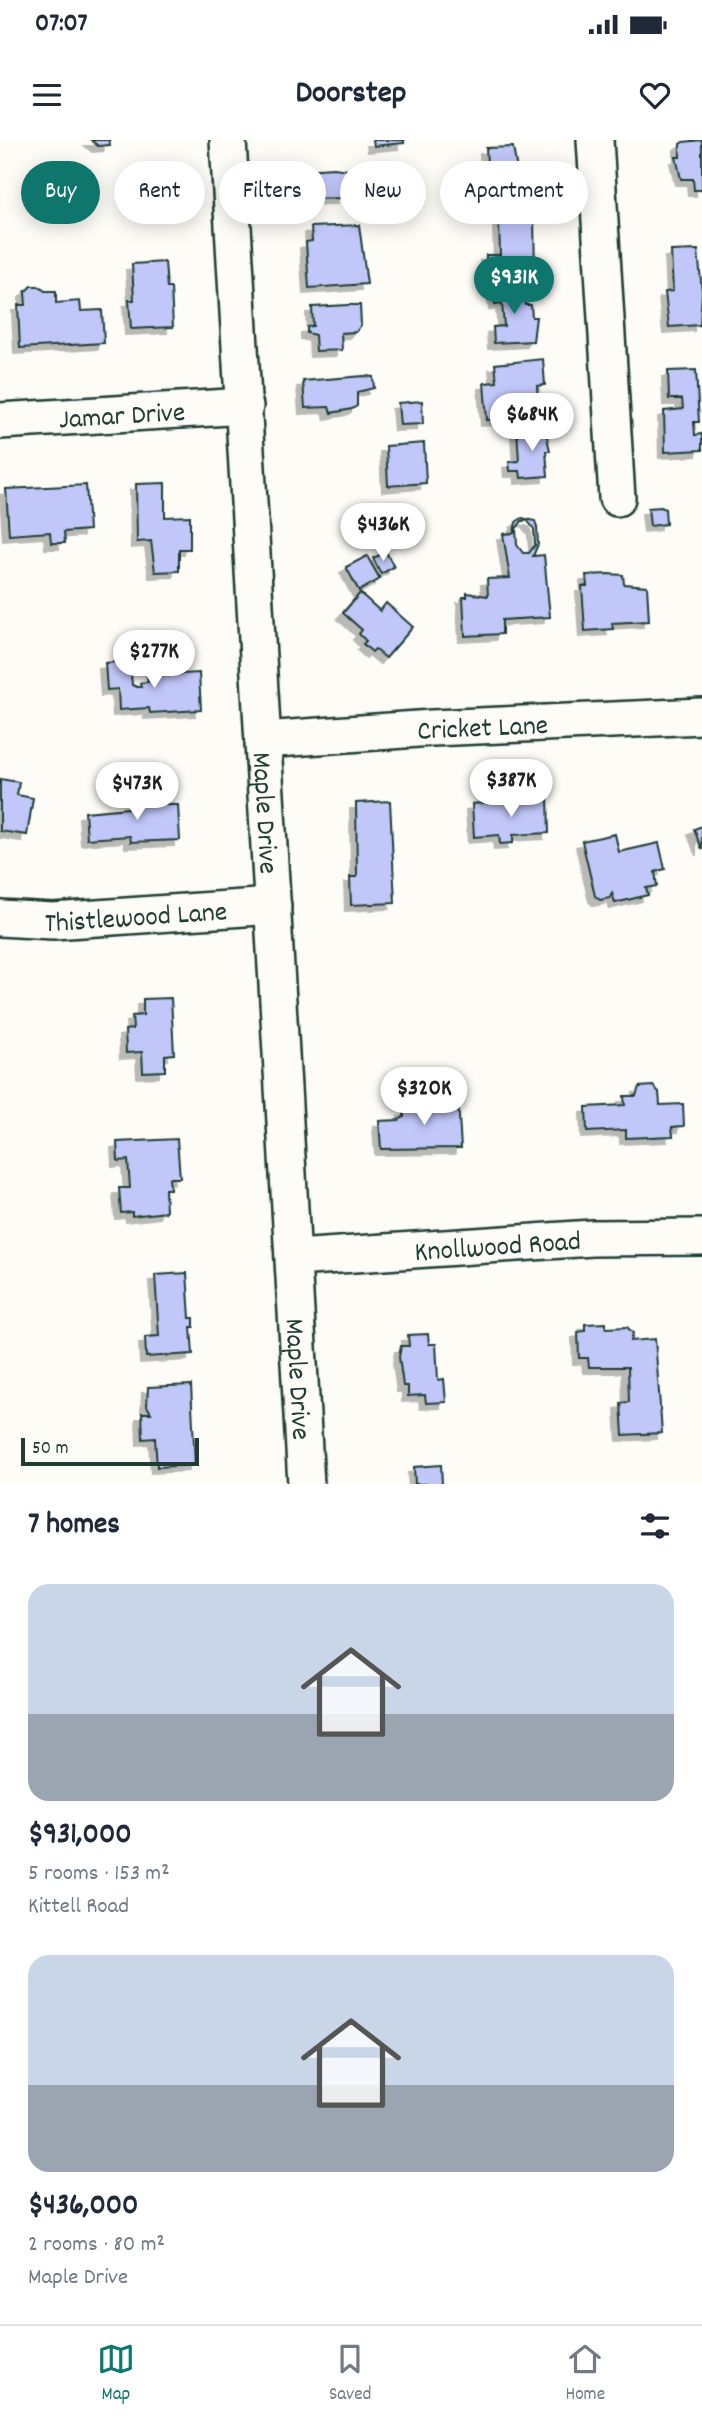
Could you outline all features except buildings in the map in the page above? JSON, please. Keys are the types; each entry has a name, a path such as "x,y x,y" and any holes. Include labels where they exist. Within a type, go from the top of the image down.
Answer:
{"street":[{"name":"Maple Drive","path":"228,140 295,1258 306,1484"},
{"path":"595,140 617,498"},
{"name":"Jamar Drive","path":"0,421 245,406"},
{"name":"Cricket Lane","path":"263,740 432,728 702,716"},
{"name":"Thistlewood Lane","path":"0,918 53,921 274,906"},
{"name":"Knollwood Road","path":"295,1258 592,1238 702,1237"}]}
